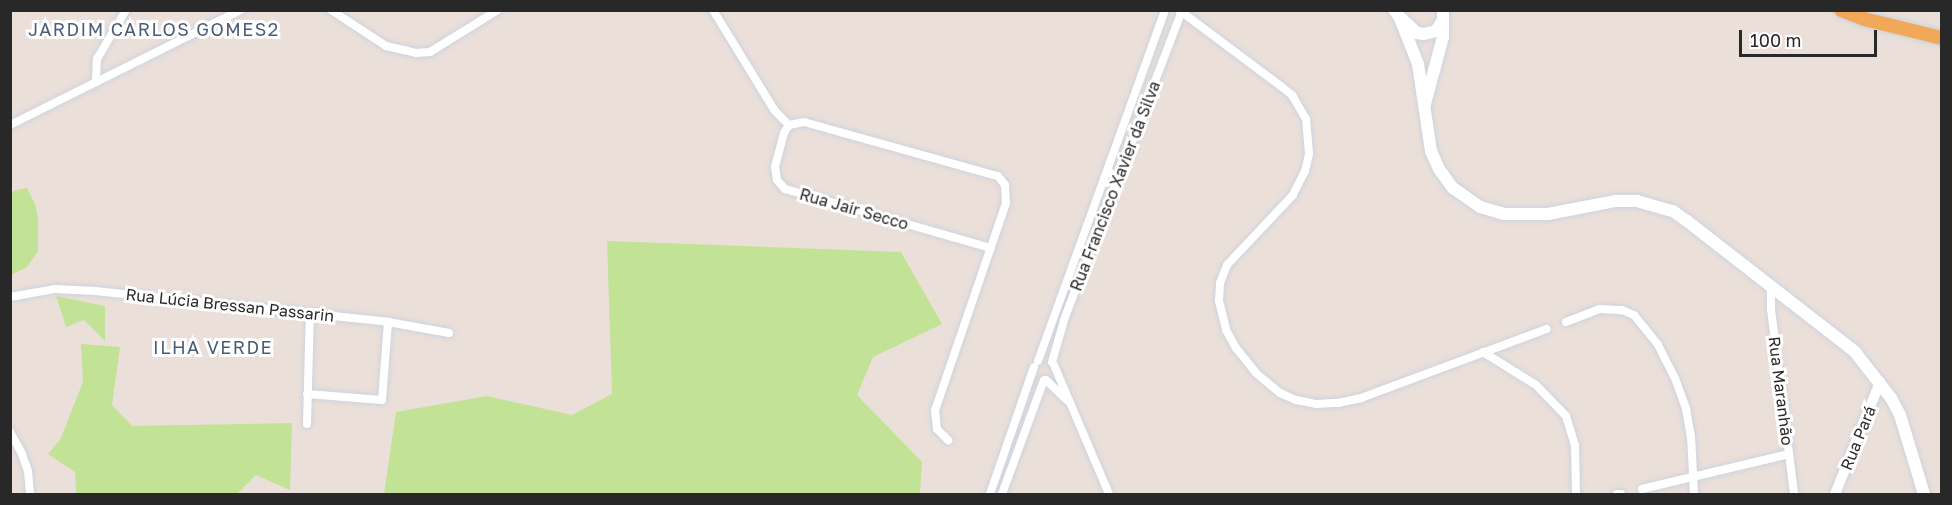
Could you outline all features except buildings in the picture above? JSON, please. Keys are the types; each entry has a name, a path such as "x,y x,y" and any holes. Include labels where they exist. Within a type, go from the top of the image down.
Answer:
{"main road":[{"path":"1841,10 1864,19 1941,38"},
{"path":"1397,13 1411,28 1424,34 1436,31 1443,15"},
{"path":"1397,13 1418,64 1427,138 1439,169 1454,188 1480,207 1504,214 1532,215 1615,201 1637,201 1658,206 1687,220 1855,352 1880,382 1900,415 1924,495"},
{"path":"1424,108 1443,38 1443,15"}],"street":[{"path":"96,82 98,58 126,10"},
{"path":"10,125 241,10"},
{"path":"331,10 387,46 416,53 430,52 498,10"},
{"path":"713,10 775,111 789,125 804,122 998,176 1005,185 1007,197 935,410 938,429 948,440"},
{"name":"Rua Francisco Xavier da Silva","path":"990,495 1165,10"},
{"path":"1180,11 1292,95 1306,119 1309,154 1305,171 1293,195 1227,265 1220,283 1219,302 1226,330 1236,348 1256,373 1280,393 1296,400 1316,404 1338,402 1361,398 1546,329"},
{"name":"Rua Francisco Xavier da Silva","path":"1053,363 1065,317 1180,11"},
{"name":"Rua Jair Secco","path":"789,125 784,133 775,167 777,180 785,189 991,248"},
{"name":"Rua Maranhão","path":"1771,287 1771,309 1794,495"},
{"name":"Rua Lúcia Bressan Passarin","path":"10,297 55,289 310,313 388,322 449,333"},
{"path":"1566,322 1600,309 1622,310 1634,315 1658,345 1675,378 1692,436 1696,477 1695,495"},
{"path":"307,424 310,313"},
{"path":"307,394 382,400 388,322"},
{"path":"1484,352 1536,385 1566,416 1575,445 1575,495"},
{"path":"1069,403 1045,380 1035,374 1036,364 1045,359 1053,363 1109,495"},
{"path":"1002,495 1045,380 1054,374 1053,363"},
{"name":"Rua Pará","path":"1835,495 1880,382"},
{"path":"1025,396 1037,400"},
{"path":"10,432 22,454 30,495"},
{"path":"1642,489 1789,454"}],"green space":[{"path":"27,188 35,204 38,218 38,251 27,267 11,275 11,196 13,191"},
{"path":"607,241 901,252 942,324 873,357 857,395 922,462 920,494 384,494 396,412 487,396 572,415 612,394"},
{"path":"56,296 105,306 105,341 84,320 66,327"},
{"path":"81,344 120,347 112,405 132,426 292,423 290,490 256,475 237,494 76,494 75,472 48,454 60,440 83,382"}],"district":[{"name":"JARDIM CARLOS GOMES2","path":"154,29"},
{"name":"ILHA VERDE","path":"213,347"}]}
